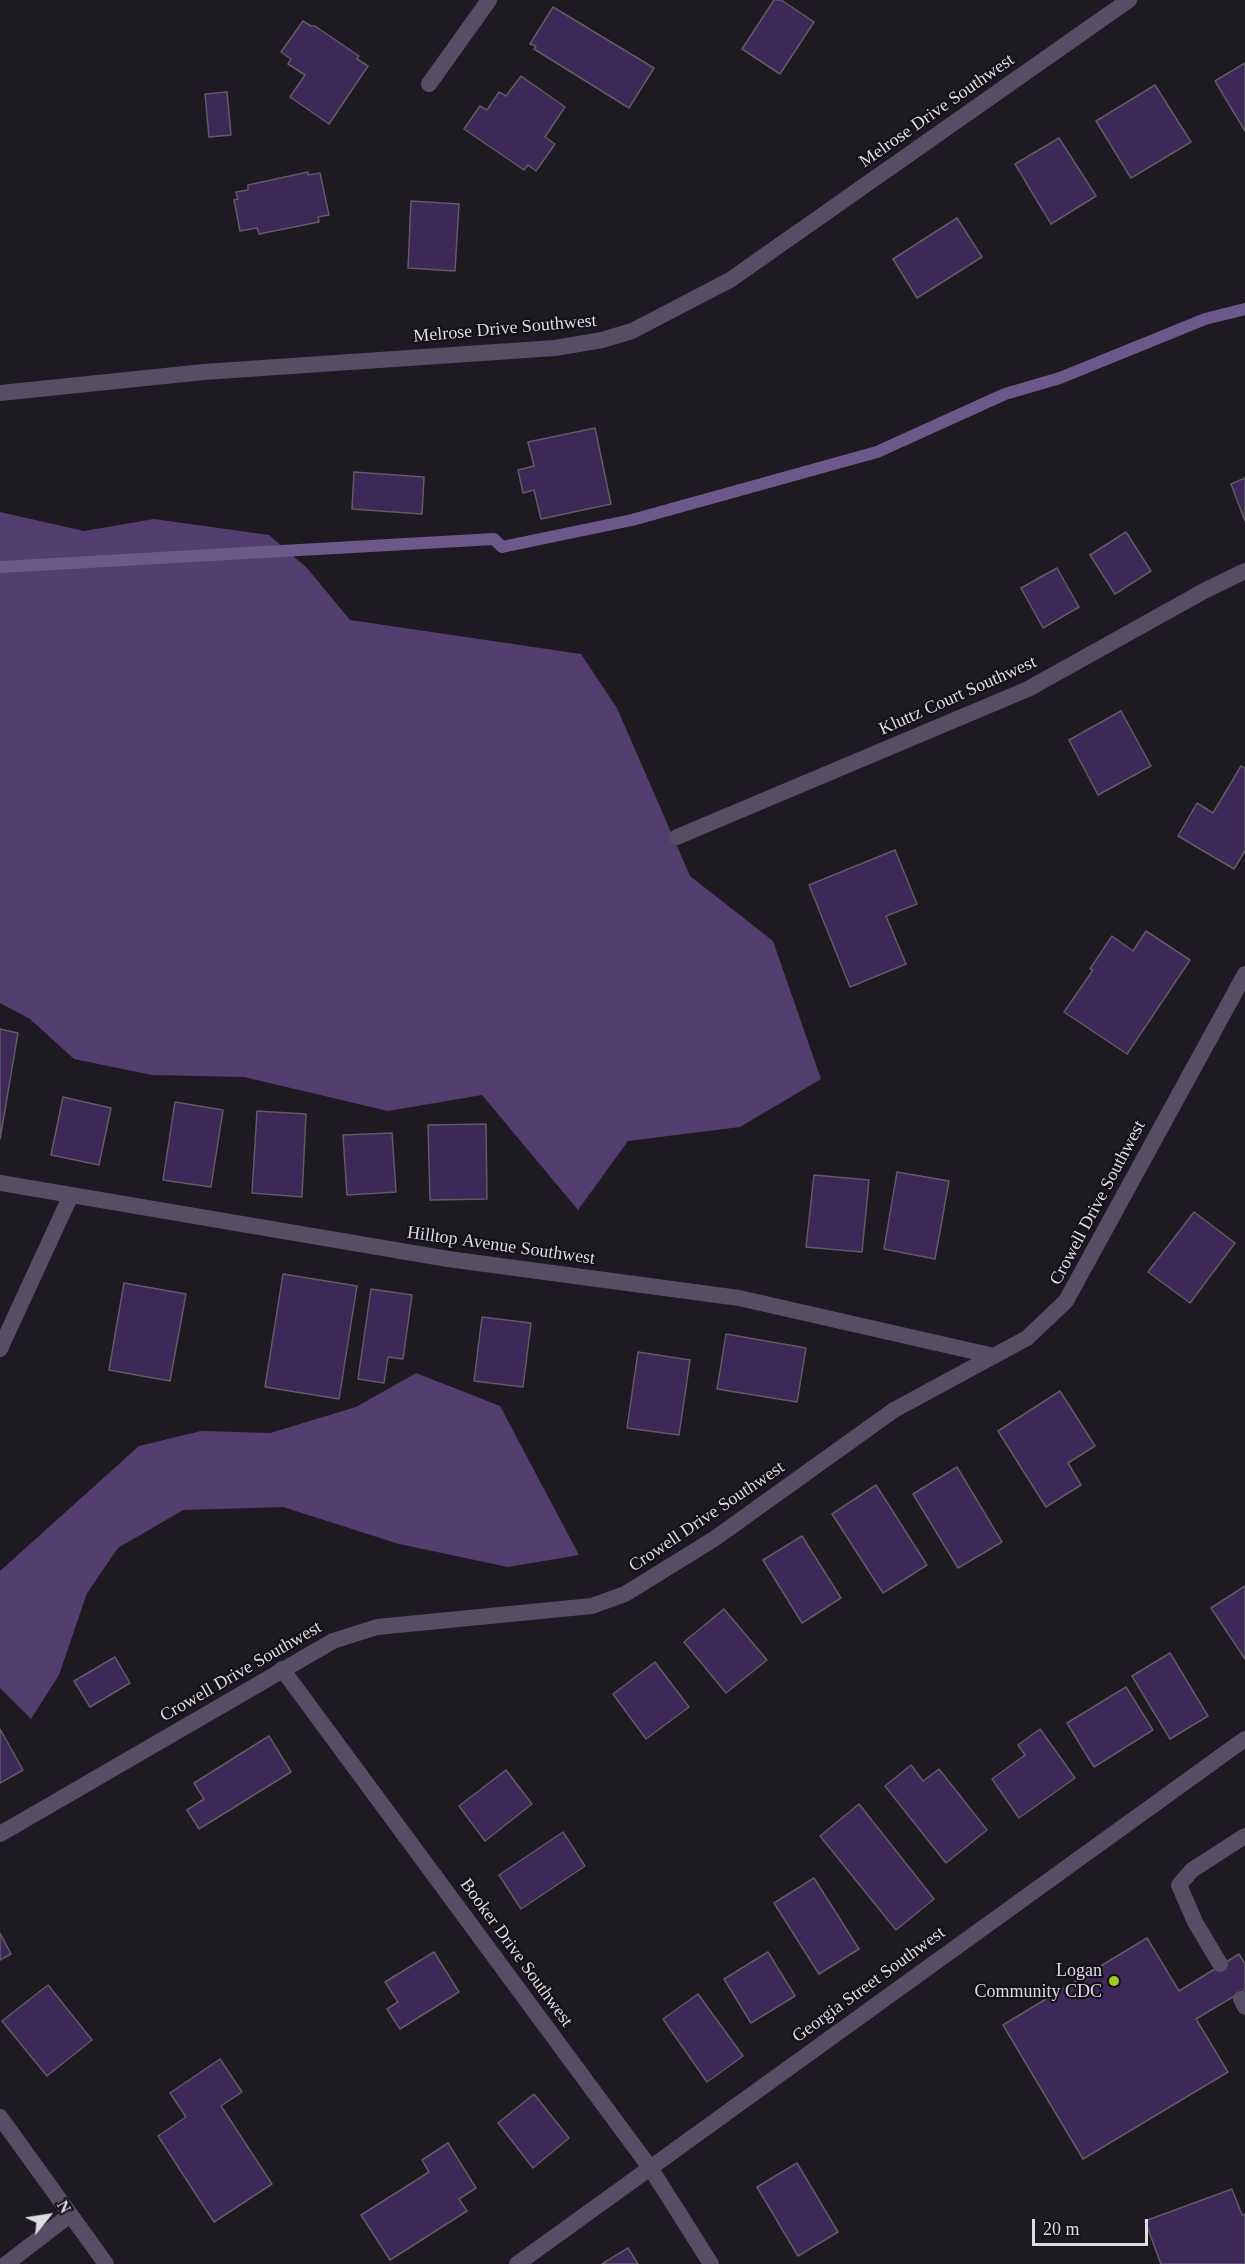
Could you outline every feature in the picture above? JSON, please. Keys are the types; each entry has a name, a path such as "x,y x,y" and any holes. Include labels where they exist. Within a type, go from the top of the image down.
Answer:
{"street":[{"path":"429,84 489,0"},
{"name":"Melrose Drive Southwest","path":"0,393 204,372 555,348 602,340 632,331 730,280 1129,0"},
{"name":"Kluttz Court Southwest","path":"677,837 1028,689 1204,591 1245,571"},
{"name":"Crowell Drive Southwest","path":"0,1834 333,1641 377,1627 592,1606 626,1594 714,1539 894,1410 1027,1338 1066,1301 1245,974"},
{"name":"Hilltop Avenue Southwest","path":"0,1183 448,1259 739,1298 994,1356"},
{"path":"0,1349 71,1195"},
{"name":"Booker Drive Southwest","path":"282,1669 651,2169 711,2264"},
{"name":"Georgia Street Southwest","path":"517,2264 1245,1739"},
{"path":"1221,1964 1195,1922 1179,1886 1192,1870 1245,1836"},
{"path":"0,2117 105,2264"},
{"path":"6,2264 70,2214"}],"shaded area":[{"path":"0,512 84,531 154,519 269,535 307,568 350,620 581,654 617,708 690,876 773,941 821,1079 740,1127 628,1141 578,1210 482,1095 388,1111 244,1077 152,1075 74,1059 30,1019 0,1003"},
{"path":"416,1373 500,1406 579,1555 508,1567 399,1544 283,1507 183,1510 118,1548 87,1593 59,1675 31,1719 0,1688 0,1571 139,1446 201,1431 270,1433 356,1407"}],"building":[{"path":"774,0 781,0 814,22 780,74 742,49"},
{"path":"553,7 654,68 629,108 534,49 536,46 530,44"},
{"path":"303,21 315,26 359,56 357,59 368,66 329,124 290,97 305,75 288,64 291,59 281,52"},
{"path":"1245,63 1245,131 1215,81"},
{"path":"521,76 565,107 545,137 555,144 536,171 528,165 524,170 464,129 480,106 487,110 499,92 506,96"},
{"path":"1155,85 1191,142 1131,178 1096,121"},
{"path":"227,92 231,135 209,137 205,94"},
{"path":"1059,138 1096,196 1051,224 1015,164"},
{"path":"308,172 308,175 320,173 329,215 318,217 319,222 259,234 257,228 240,231 234,200 238,199 236,192 248,190 248,185"},
{"path":"411,201 459,204 455,271 408,268"},
{"path":"957,218 982,257 917,298 893,259"},
{"path":"595,428 611,504 541,519 534,490 523,493 518,470 534,466 528,442"},
{"path":"354,472 424,477 422,514 352,509"},
{"path":"1245,478 1245,521 1231,484"},
{"path":"1126,532 1151,571 1115,594 1090,555"},
{"path":"1057,568 1079,607 1043,628 1021,588"},
{"path":"1121,711 1151,766 1098,795 1069,740"},
{"path":"1241,766 1245,768 1245,851 1234,869 1178,836 1197,803 1213,813"},
{"path":"895,850 917,904 886,916 906,964 850,987 809,885"},
{"path":"1146,931 1190,960 1127,1054 1064,1012 1093,970 1090,969 1112,936 1133,951"},
{"path":"0,1029 18,1033 0,1139"},
{"path":"63,1097 111,1108 99,1165 51,1155"},
{"path":"175,1102 223,1110 211,1187 163,1180"},
{"path":"257,1111 306,1114 302,1197 252,1193"},
{"path":"486,1124 487,1199 430,1200 428,1125"},
{"path":"392,1133 396,1192 347,1195 343,1135"},
{"path":"897,1172 949,1181 935,1259 884,1249"},
{"path":"814,1175 869,1180 862,1252 806,1247"},
{"path":"1194,1212 1235,1243 1190,1303 1148,1272"},
{"path":"283,1274 357,1286 339,1399 265,1387"},
{"path":"124,1283 186,1294 170,1381 109,1370"},
{"path":"371,1289 412,1295 403,1359 388,1357 384,1383 358,1379"},
{"path":"482,1317 531,1323 523,1387 474,1381"},
{"path":"726,1334 806,1348 797,1402 717,1389"},
{"path":"638,1352 690,1360 679,1435 627,1428"},
{"path":"1060,1391 1095,1446 1068,1463 1081,1485 1046,1507 998,1431"},
{"path":"957,1467 1002,1542 958,1568 913,1494"},
{"path":"876,1485 927,1565 883,1593 832,1514"},
{"path":"802,1536 841,1598 802,1623 763,1560"},
{"path":"1245,1586 1245,1659 1211,1608"},
{"path":"724,1609 767,1660 726,1693 684,1642"},
{"path":"1170,1653 1208,1716 1170,1739 1132,1676"},
{"path":"115,1657 130,1683 90,1707 74,1681"},
{"path":"655,1662 689,1707 646,1739 613,1694"},
{"path":"1126,1687 1153,1730 1094,1767 1067,1723"},
{"path":"0,1729 23,1770 0,1783"},
{"path":"1040,1729 1075,1778 1019,1818 992,1779 1025,1755 1018,1745"},
{"path":"269,1736 291,1772 199,1829 187,1810 204,1799 194,1783"},
{"path":"911,1765 923,1781 939,1769 987,1830 946,1863 885,1786"},
{"path":"506,1770 532,1804 485,1841 459,1806"},
{"path":"859,1804 934,1899 896,1930 820,1836"},
{"path":"563,1832 585,1866 521,1909 499,1875"},
{"path":"814,1878 859,1949 819,1974 774,1903"},
{"path":"0,1933 11,1954 0,1960"},
{"path":"1147,1938 1179,1991 1239,1954 1245,1964 1245,1990 1196,2019 1228,2072 1083,2159 1003,2025"},
{"path":"434,1952 459,1992 400,2029 387,2009 398,2002 385,1982"},
{"path":"768,1952 795,1996 751,2023 724,1979"},
{"path":"48,1985 92,2040 47,2076 2,2021"},
{"path":"698,1994 743,2056 707,2082 663,2019"},
{"path":"220,2059 242,2092 221,2106 272,2184 214,2222 158,2136 186,2117 170,2093"},
{"path":"534,2094 569,2138 533,2168 498,2123"},
{"path":"448,2143 476,2188 459,2199 467,2211 390,2260 361,2215 429,2172 422,2160"},
{"path":"797,2163 838,2232 798,2256 757,2187"},
{"path":"1232,2189 1242,2215 1245,2214 1245,2264 1161,2264 1145,2221"},
{"path":"628,2248 638,2264 602,2264"}],"waterway":[{"path":"0,567 494,539 502,547 632,520 877,452 1005,394 1060,378 1205,319 1245,309"}],"place":[{"name":"Logan Community CDC","path":"1114,1981"}]}
